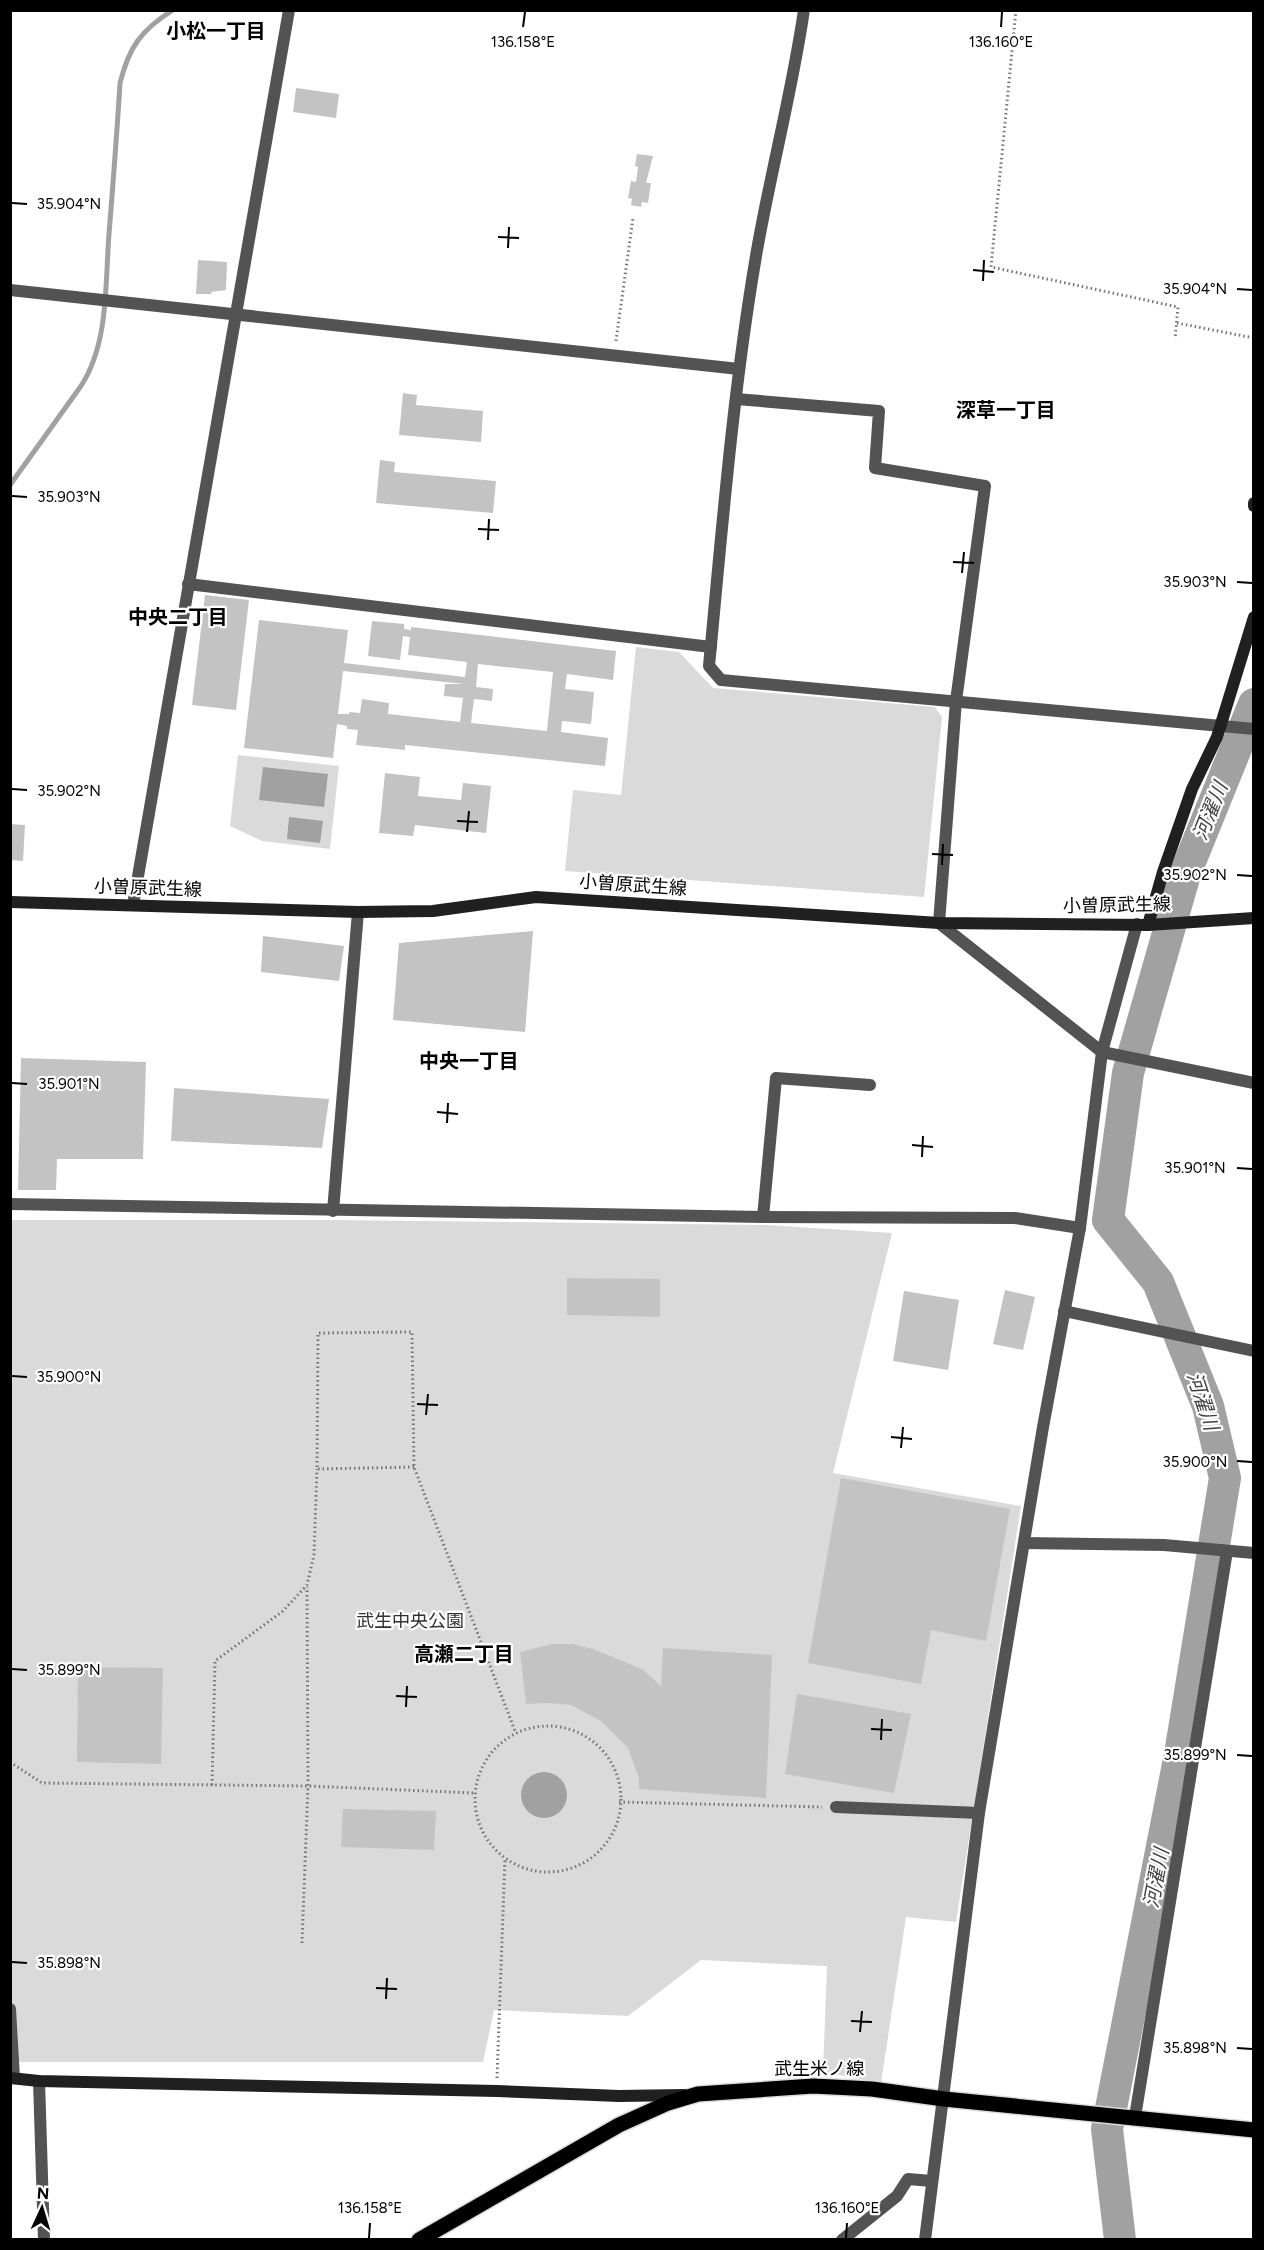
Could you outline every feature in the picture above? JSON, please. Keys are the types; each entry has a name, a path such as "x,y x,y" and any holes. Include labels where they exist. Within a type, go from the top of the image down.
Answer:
{"main road":[{"path":"1146,924 1192,789 1221,725 1254,617"},
{"name":"小曽原武生線","path":"10,902 358,912 433,910 536,897 939,923 1146,924 1254,918"},
{"path":"12,2078 39,2081 497,2091 619,2096 698,2094"},
{"name":"武生米ノ線","path":"420,2240 619,2125 668,2103 698,2094 813,2086 903,2092 944,2099 1254,2130"}],"street":[{"path":"133,905 289,10"},
{"path":"804,10 799,46 756,255 739,369 709,666 721,680 1254,729"},
{"path":"10,290 739,369"},
{"path":"736,399 879,411 875,468 985,486 956,700 939,923 1102,1052 1254,1083"},
{"path":"188,584 711,647"},
{"path":"333,1211 358,912"},
{"path":"925,2240 979,1813 1080,1228 1102,1052 1146,924"},
{"path":"763,1217 776,1078 870,1085"},
{"path":"10,1204 763,1217 1015,1218 1080,1228"},
{"path":"1064,1311 1254,1351"},
{"path":"1024,1543 1164,1545 1254,1554"},
{"path":"1131,2117 1227,1551"},
{"path":"836,1807 979,1813"},
{"path":"10,2009 12,2078"},
{"path":"39,2081 44,2240"},
{"path":"843,2240 897,2196 908,2179 932,2181"}],"path":[{"path":"1016,10 992,267 1179,307 1175,339"},
{"path":"614,356 633,218"},
{"path":"1177,323 1254,338"},
{"path":"302,1943 308,1786 307,1585 314,1555 318,1333 412,1332 414,1467 515,1731"},
{"path":"317,1469 414,1467"},
{"path":"212,1785 215,1661 284,1611 307,1585"},
{"path":"543,1725 574,1728 597,1744 611,1763 621,1787 619,1818 611,1836 596,1855 576,1867 551,1872 533,1870 516,1865 496,1852 478,1825 475,1793 480,1773 495,1748 515,1731 543,1725"},
{"path":"10,1762 42,1783 308,1786 475,1793"},
{"path":"619,1802 836,1807"},
{"path":"497,2091 505,1858"}],"green space":[{"path":"636,647 679,652 713,688 935,707 942,717 924,897 565,871 573,790 621,795"},
{"path":"238,755 339,766 330,849 262,841 230,826"},
{"name":"武生中央公園","path":"11,1220 331,1220 767,1225 892,1233 833,1473 1021,1506 956,1922 906,1917 881,2083 823,2072 827,1966 701,1960 628,2016 494,2010 483,2062 11,2062"}],"shaded area":[{"path":"263,767 328,774 324,807 259,800"},
{"path":"289,817 323,821 320,843 287,839"},
{"path":"549,1772 561,1778 566,1786 566,1804 561,1812 553,1817 539,1818 527,1812 522,1804 521,1790 527,1778 535,1773"}],"building":[{"path":"296,88 339,94 336,118 293,112"},
{"path":"637,154 653,156 646,183 651,183 648,203 642,202 641,207 631,205 632,199 628,198 631,181 636,182"},
{"path":"198,260 227,262 226,290 211,292 212,294 196,294"},
{"path":"403,393 417,395 416,405 483,411 481,442 399,435"},
{"path":"380,460 395,462 394,472 496,481 493,513 376,503"},
{"path":"205,595 249,600 236,710 192,705"},
{"path":"259,620 348,630 344,663 465,677 467,662 408,655 410,637 403,636 400,660 368,656 372,621 404,624 404,629 411,630 411,627 616,651 613,680 567,674 565,689 594,692 591,724 562,721 561,732 608,738 605,766 405,745 405,750 356,745 358,730 347,729 347,726 337,724 333,758 244,748","holes":["478,664 553,672 547,731 471,723 474,699 492,701 493,689 476,687","343,671 464,684 445,684 444,696 463,698 460,722 388,714 389,703 362,699 360,713 338,714"]},
{"path":"385,773 420,777 418,796 461,800 463,783 491,786 486,833 415,825 413,836 379,833"},
{"path":"10,824 25,825 23,861 10,860"},
{"path":"533,931 525,1032 393,1020 399,943"},
{"path":"263,936 344,946 339,981 261,972"},
{"path":"21,1058 146,1062 143,1159 57,1159 56,1190 18,1190"},
{"path":"174,1088 329,1099 322,1148 171,1141"},
{"path":"567,1278 660,1279 660,1317 567,1315"},
{"path":"1005,1290 1035,1297 1023,1350 993,1344"},
{"path":"904,1291 959,1300 948,1370 893,1361"},
{"path":"841,1478 1010,1509 986,1641 931,1630 921,1684 808,1663"},
{"path":"552,1644 573,1644 593,1649 642,1669 661,1686 663,1648 772,1655 766,1798 639,1789 639,1778 628,1748 601,1721 571,1705 526,1704 520,1652"},
{"path":"78,1667 163,1668 161,1764 77,1762"},
{"path":"797,1694 911,1714 894,1793 785,1774"},
{"path":"343,1809 436,1811 434,1850 341,1847"}],"waterway":[{"path":"10,485 81,386 97,351 106,293 120,83 132,49 138,40 152,25 173,10"},
{"name":"河濯川","path":"1120,2240 1107,2129 1180,1754 1225,1478 1208,1406 1158,1282 1108,1220 1128,1073 1185,874 1254,704"}],"district":[{"name":"小松一丁目","path":"216,31"},
{"name":"深草一丁目","path":"1006,410"},
{"name":"中央二丁目","path":"178,617"},
{"name":"中央一丁目","path":"469,1061"},
{"name":"高瀬二丁目","path":"464,1654"}]}
